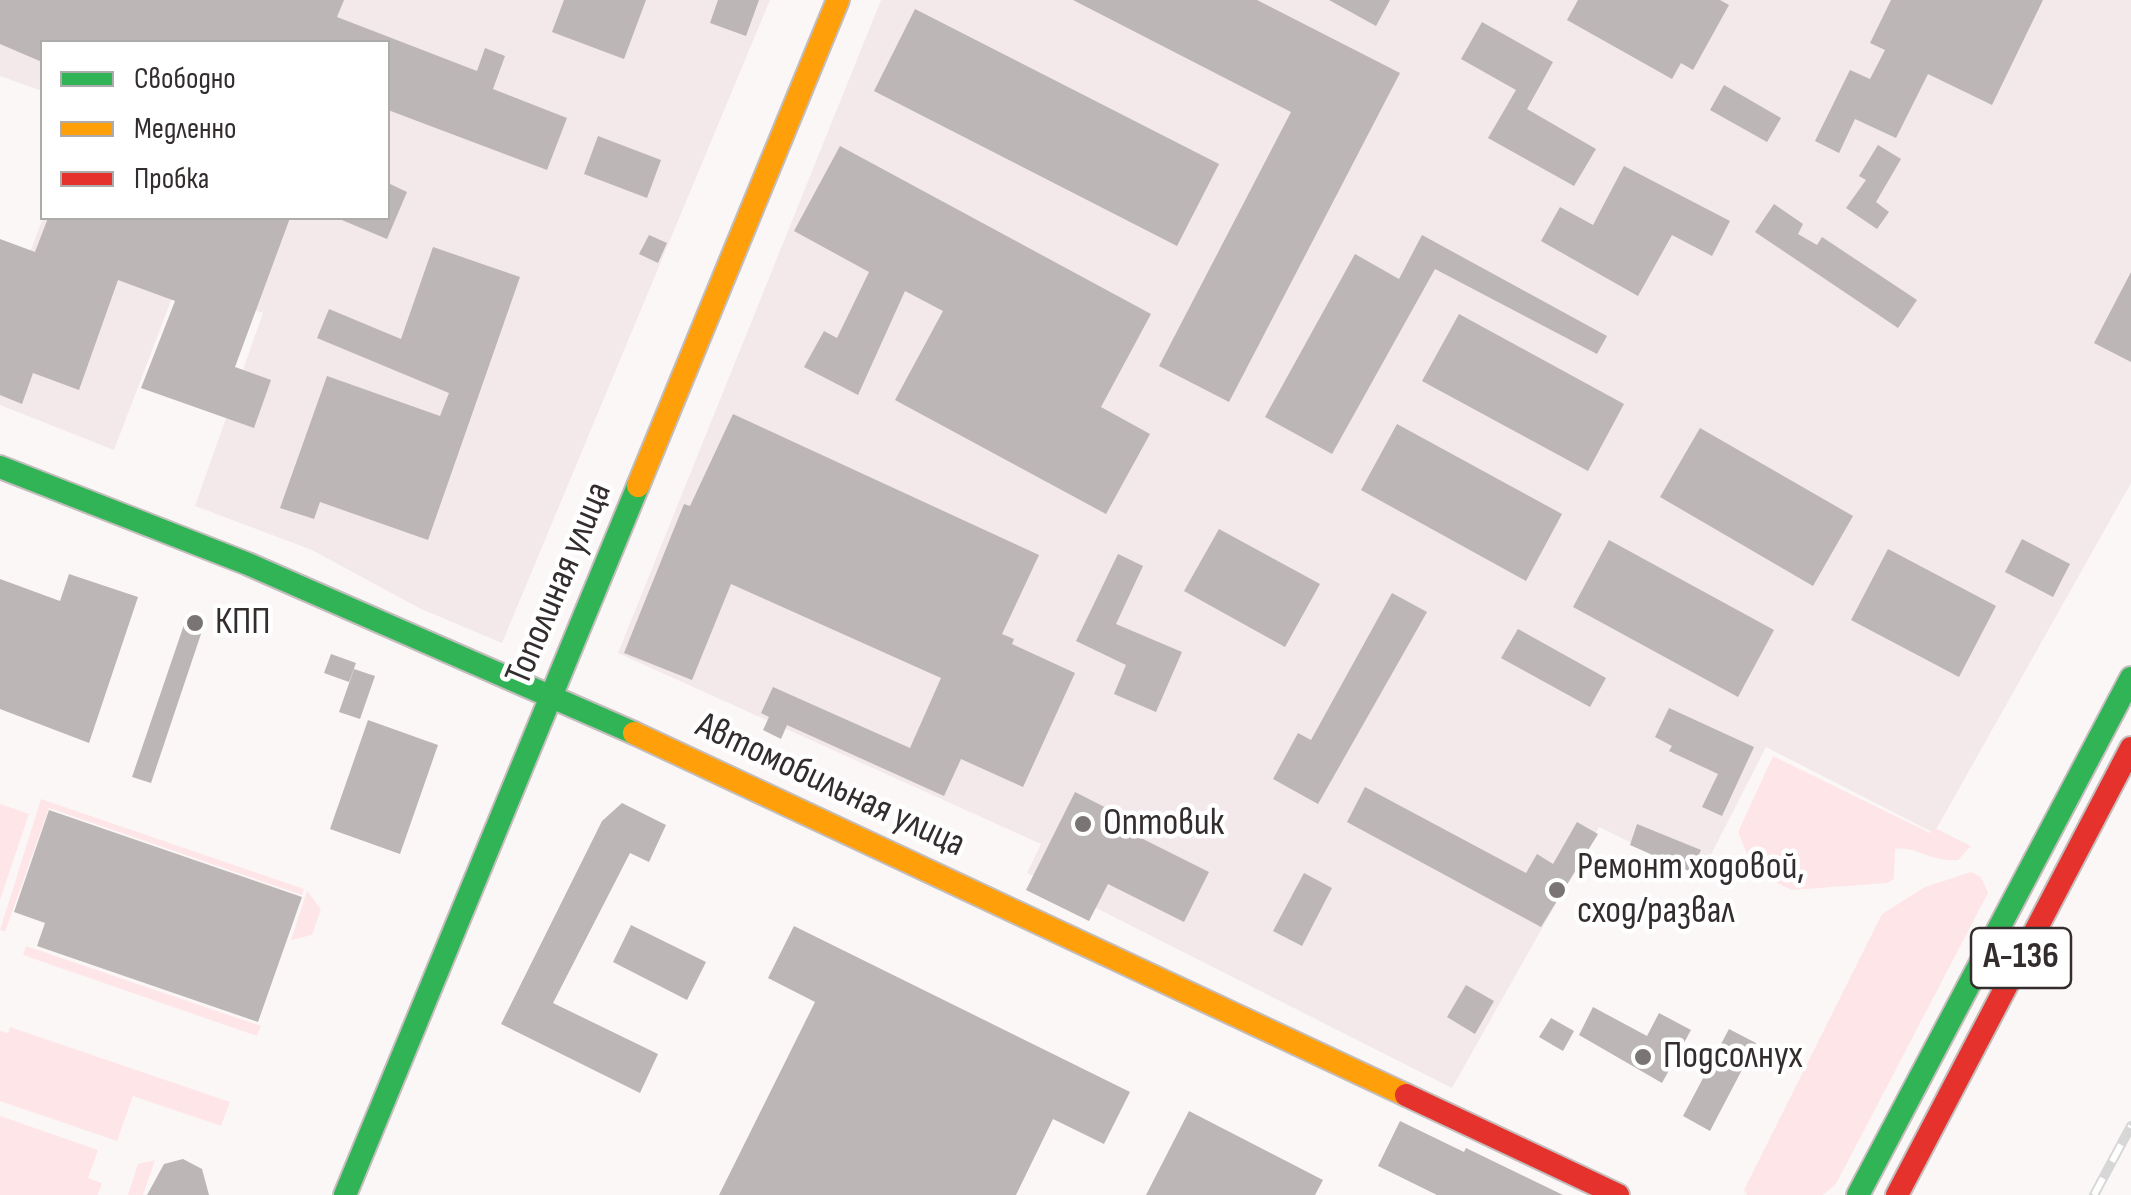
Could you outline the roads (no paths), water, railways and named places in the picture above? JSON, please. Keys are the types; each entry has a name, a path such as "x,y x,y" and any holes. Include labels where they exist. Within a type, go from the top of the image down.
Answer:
{"street":[{"name":"Тополиная улица","path":"345,1195 838,0"},
{"name":"Автомобильная улица","path":"0,467 248,564 552,695 1618,1195"},
{"name":"А-136","path":"1858,1195 2131,678"},
{"name":"А-136","path":"1897,1195 2131,748"}],"railway":[{"path":"2094,1195 2131,1126"}],"place":[{"name":"КПП","path":"195,623"},
{"name":"Оптовик","path":"1083,824"},
{"name":"Ремонт ходовой, сход/развал","path":"1557,890"},
{"name":"Подсолнух","path":"1643,1057"}]}
